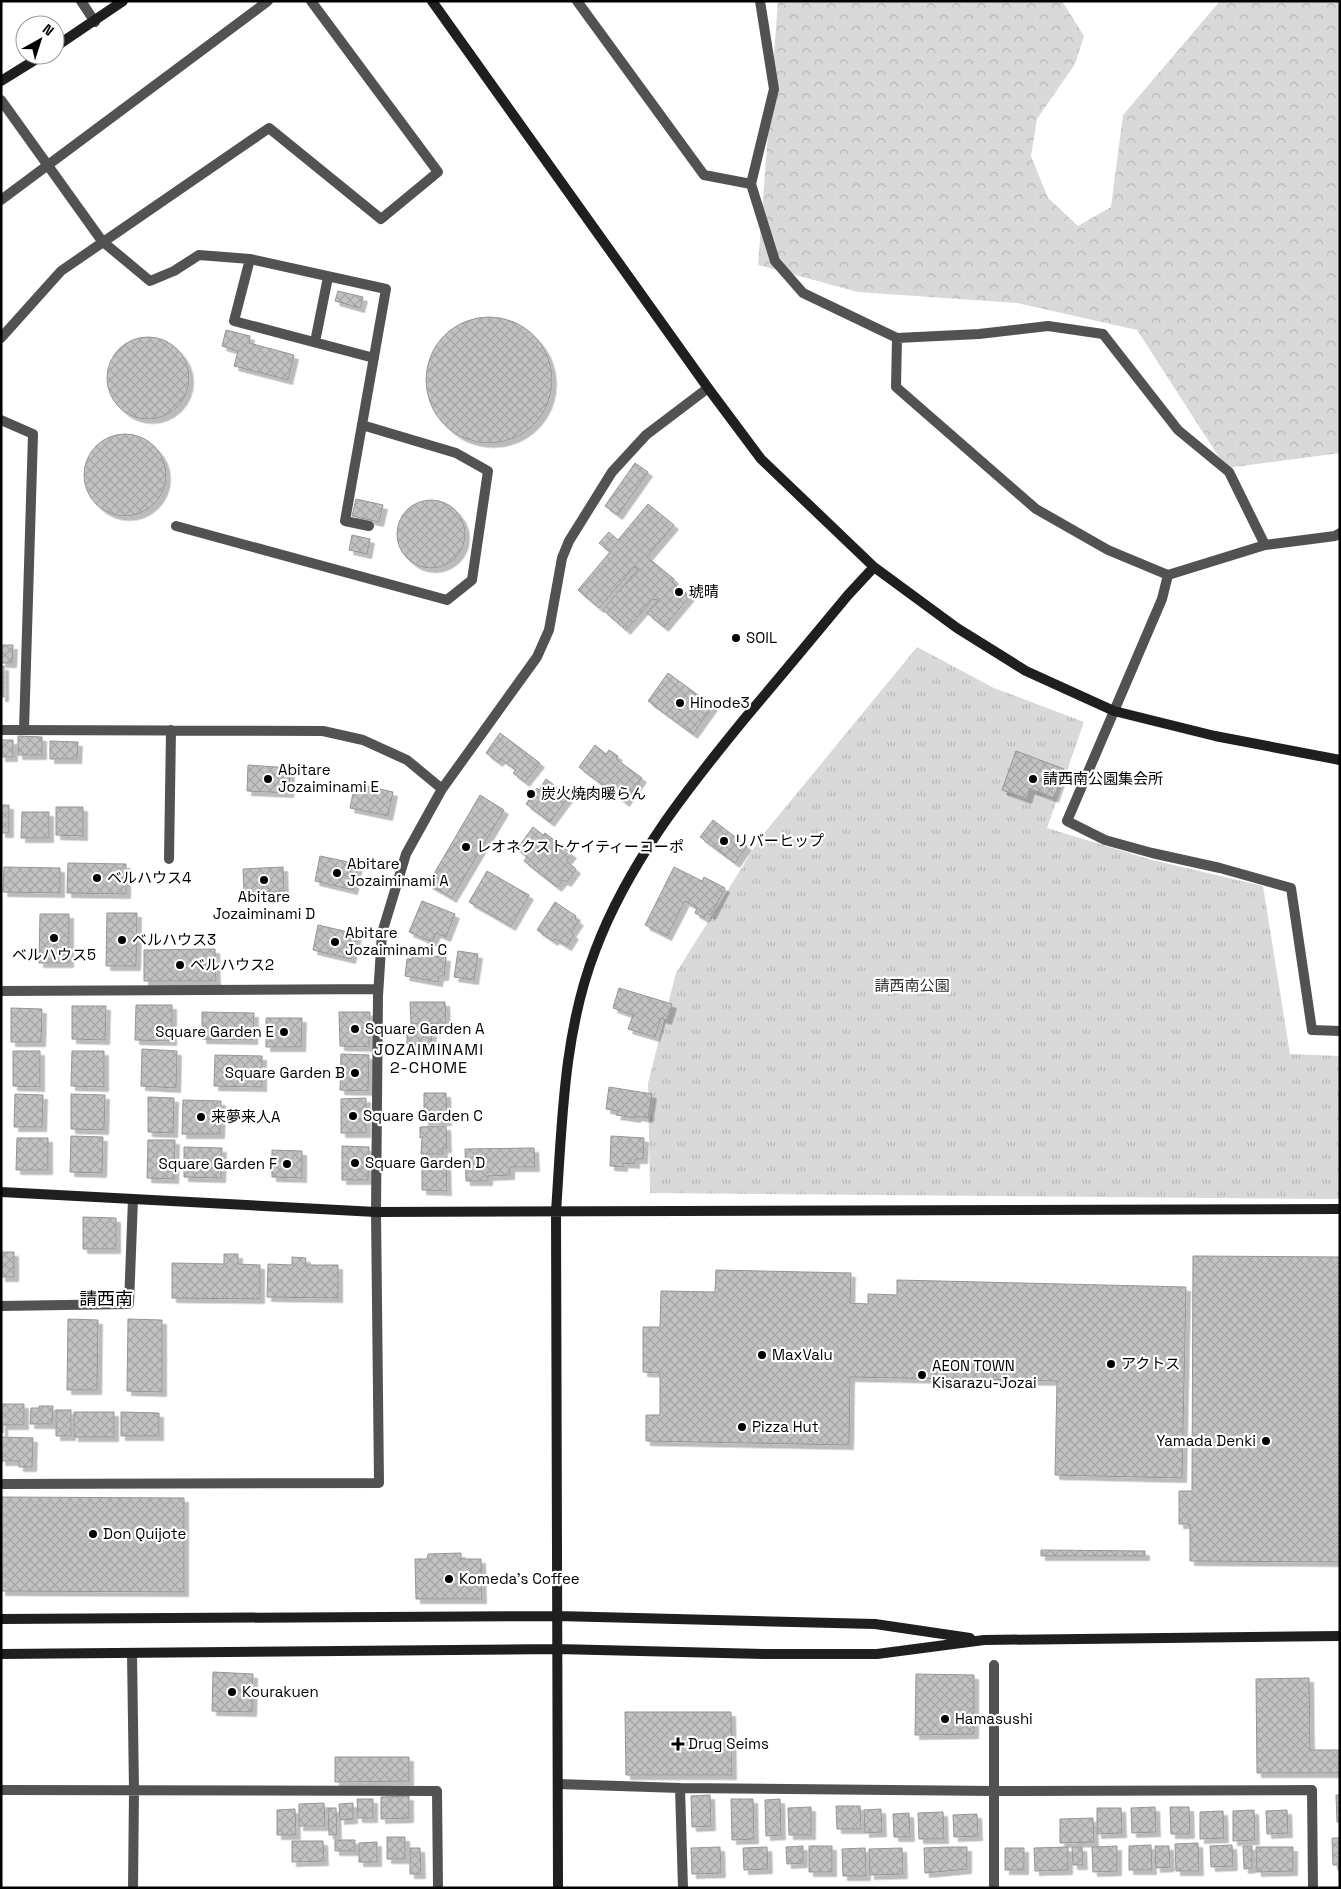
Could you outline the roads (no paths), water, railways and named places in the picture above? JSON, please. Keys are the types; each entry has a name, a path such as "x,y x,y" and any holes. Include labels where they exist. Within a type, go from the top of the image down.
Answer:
{"street":[{"path":"81,1 95,22"},
{"path":"65,41 123,1"},
{"path":"1,200 268,1"},
{"path":"1,338 61,270 269,128 381,219 438,172 311,1"},
{"path":"432,1 708,388 761,459 874,567 957,628 1026,671 1114,711 1215,736 1340,760"},
{"path":"577,1 704,175 751,184"},
{"path":"760,1 774,89 751,184 774,262 803,293 897,338 979,334 1048,326 1103,334 1178,430 1229,472 1265,545"},
{"path":"1,82 27,65"},
{"path":"1,100 102,241 150,281 174,271 199,255 250,260 386,289 345,521 369,526"},
{"path":"250,260 234,321 374,358"},
{"path":"315,342 328,277"},
{"path":"897,338 896,387 1036,509 1108,550 1168,575 1265,545 1335,536 1340,532"},
{"path":"1,1484 379,1483 376,1212 378,989 382,933 391,899 406,854 442,788 537,657 544,644 549,630 562,558 569,541 612,472 646,435 708,388"},
{"path":"1,420 33,434 24,730"},
{"path":"176,526 447,600 472,580 488,471 456,453 362,425"},
{"path":"558,1888 556,1212 563,1108 570,1045 594,952 614,907 641,858 692,783 848,595 874,567"},
{"path":"1168,575 1162,599 1067,822 1105,840 1152,853 1220,868 1291,888 1312,1030 1340,1031"},
{"path":"1,730 323,731 363,740 406,760 442,788"},
{"path":"169,859 171,730"},
{"path":"1,990 378,989"},
{"path":"1,1192 376,1212 1340,1209"},
{"path":"1,1306 129,1304 133,1199"},
{"path":"1,1619 557,1616 875,1624 984,1640"},
{"path":"1,1654 557,1649 765,1654 877,1654 984,1640 1340,1636"},
{"path":"132,1653 133,1888"},
{"path":"994,1665 994,1888"},
{"path":"558,1784 680,1788 994,1791 1312,1790 1313,1888"},
{"path":"680,1788 683,1888"},
{"path":"1,1790 438,1791 438,1888"}],"place":[{"name":"琥晴","path":"679,592"},
{"name":"SOIL","path":"736,638"},
{"name":"Hinode3","path":"680,703"},
{"name":"Abitare Jozaiminami E","path":"268,779"},
{"name":"請西南公園集会所","path":"1033,779"},
{"name":"炭火焼肉暖らん","path":"531,794"},
{"name":"リバーヒップ","path":"724,841"},
{"name":"レオネクストケイティーコーポ","path":"466,847"},
{"name":"Abitare Jozaiminami A","path":"337,873"},
{"name":"ベルハウス4","path":"97,878"},
{"name":"Abitare Jozaiminami D","path":"264,880"},
{"name":"ベルハウス5","path":"54,938"},
{"name":"ベルハウス3","path":"122,940"},
{"name":"Abitare Jozaiminami C","path":"335,942"},
{"name":"ベルハウス2","path":"180,965"},
{"name":"Square Garden A","path":"355,1029"},
{"name":"Square Garden E","path":"284,1032"},
{"name":"Square Garden B","path":"355,1073"},
{"name":"Square Garden C","path":"353,1116"},
{"name":"来夢来人A","path":"201,1117"},
{"name":"Square Garden D","path":"355,1163"},
{"name":"Square Garden F","path":"287,1164"},
{"name":"MaxValu","path":"762,1355"},
{"name":"アクトス","path":"1111,1364"},
{"name":"AEON TOWN Kisarazu-Jozai","path":"922,1375"},
{"name":"Pizza Hut","path":"742,1427"},
{"name":"Yamada Denki","path":"1266,1441"},
{"name":"Don Quijote","path":"93,1534"},
{"name":"Komeda's Coffee","path":"449,1579"},
{"name":"Kourakuen","path":"232,1692"},
{"name":"Hamasushi","path":"945,1719"},
{"name":"Drug Seims","path":"678,1744"}],"district":[{"name":"JOZAIMINAMI 2-CHOME","path":"429,1058"},
{"name":"請西南","path":"106,1299"}],"park label":[{"name":"請西南公園","path":"912,986"}]}
